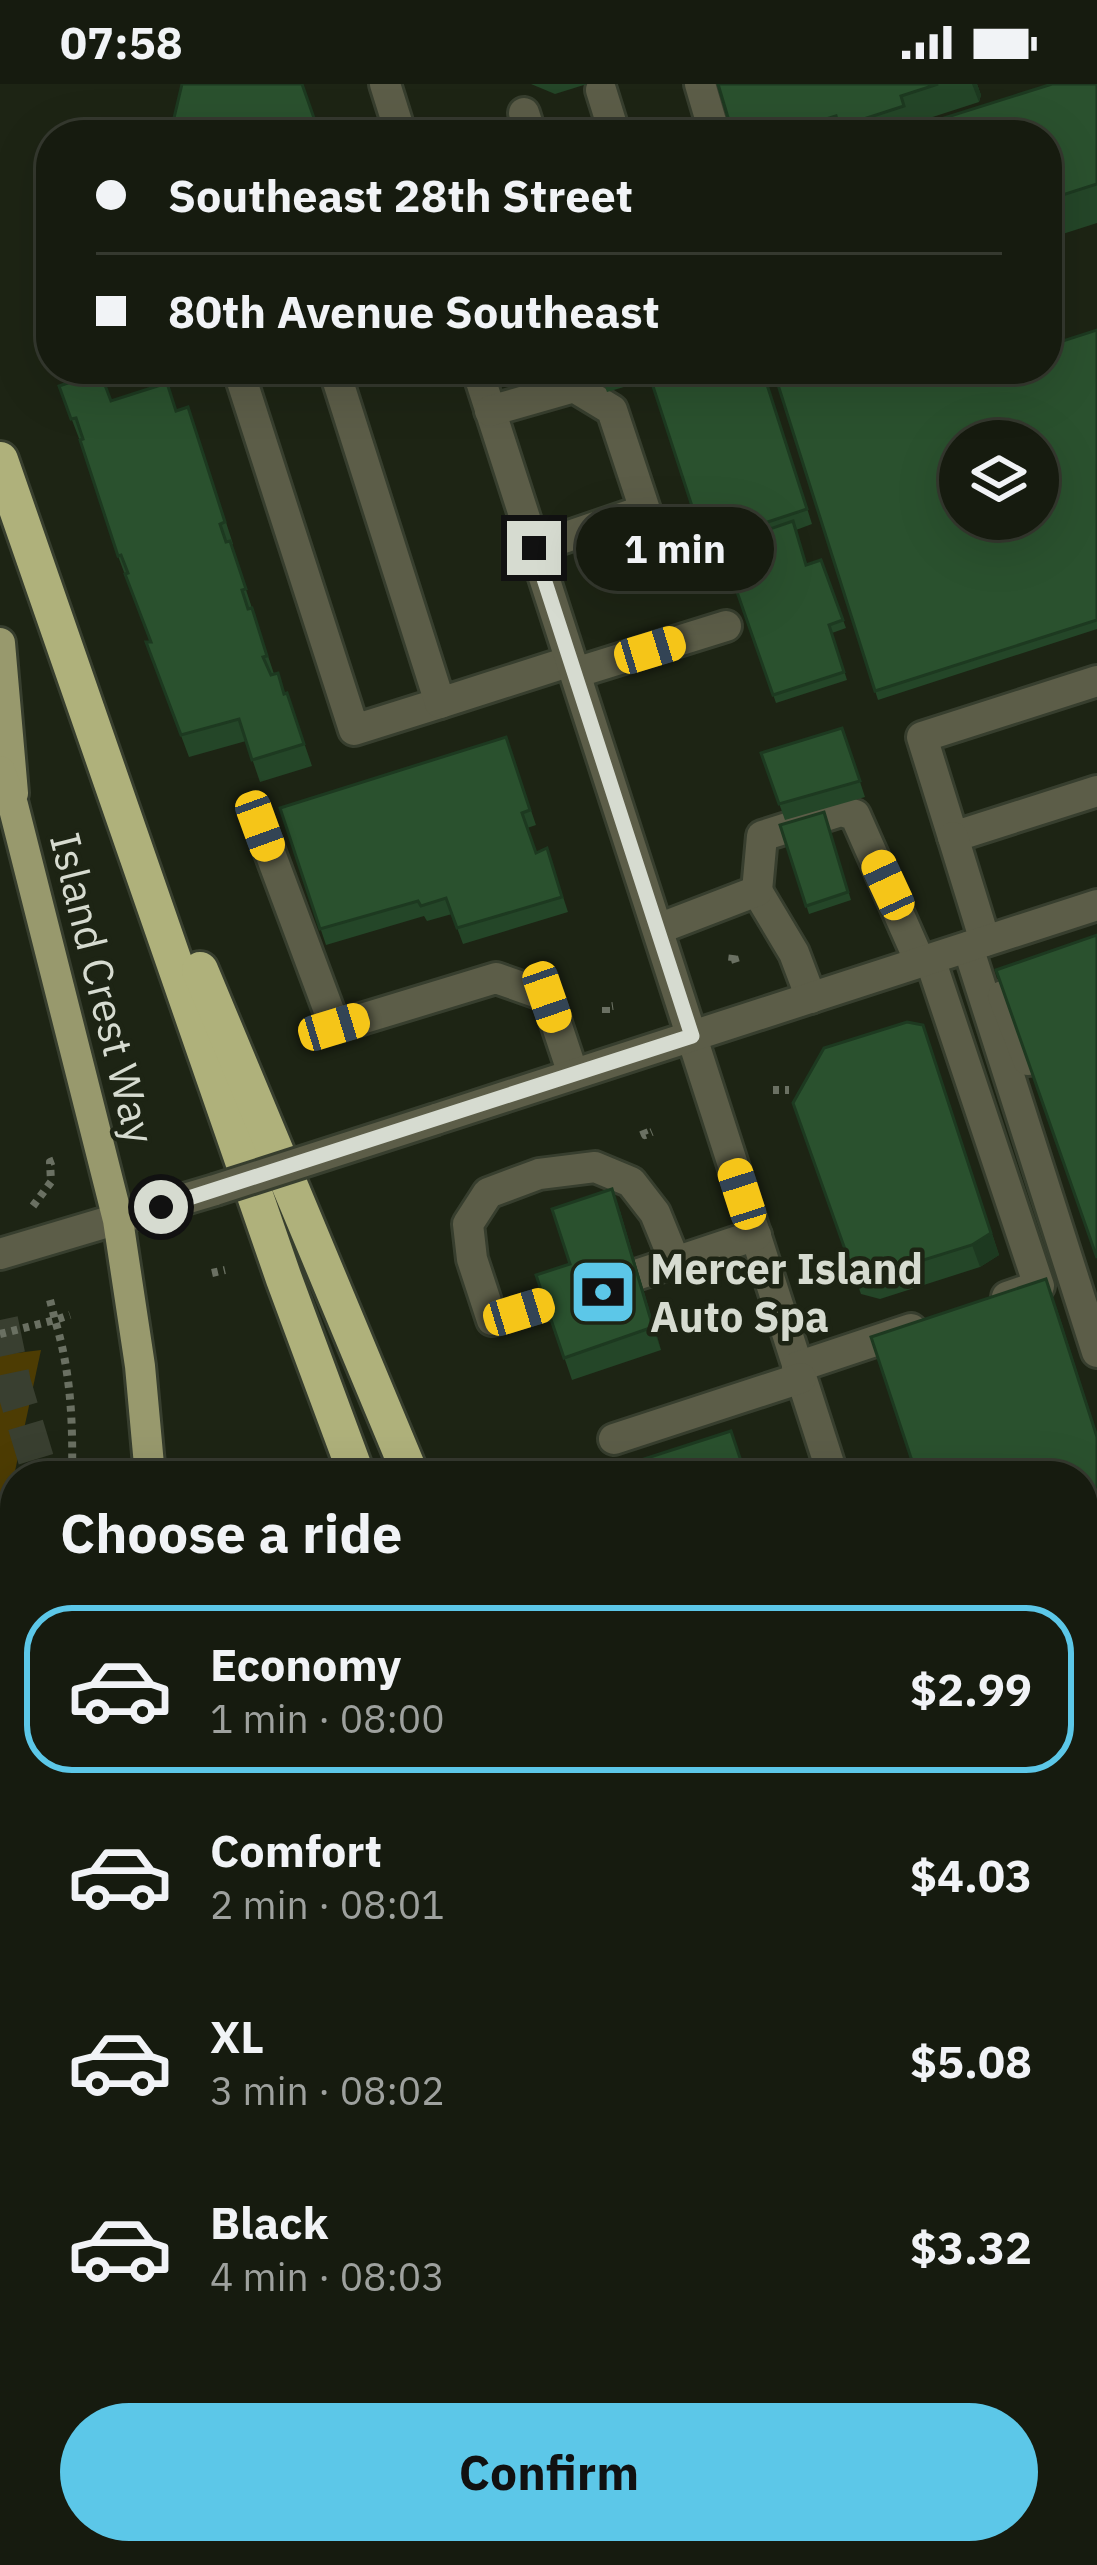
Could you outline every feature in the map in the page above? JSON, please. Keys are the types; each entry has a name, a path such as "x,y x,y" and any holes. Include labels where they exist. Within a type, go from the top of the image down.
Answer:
{"highway":[{"path":"0,460 351,1461"},
{"path":"91,720 405,1461"}],"main road":[{"name":"Island Crest Way","path":"0,643 14,805"},
{"name":"Island Crest Way","path":"0,771 14,805 118,1220 149,1461"}],"street":[{"path":"385,84 396,120"},
{"path":"700,84 711,120"},
{"path":"601,90 611,120"},
{"path":"243,384 354,730 726,626"},
{"path":"339,384 440,703"},
{"path":"482,384 828,1461"},
{"path":"490,411 574,387 612,410 645,510 534,548"},
{"path":"1097,681 922,737 953,837 976,944 1097,1352"},
{"path":"953,837 1097,791"},
{"path":"811,998 794,953 757,891 762,836 842,811 855,815 925,961 1039,1286 977,1307"},
{"path":"260,826 334,1027 496,978 547,997 573,1074"},
{"path":"658,929 757,891"},
{"path":"0,1254 215,1190 1097,905"},
{"path":"1003,996 1028,1060"},
{"path":"546,1304 492,1320 472,1259 468,1224 488,1193 539,1174 595,1167 631,1182 655,1214 675,1262"},
{"path":"639,1274 756,1235"},
{"path":"614,1438 935,1321"}],"path":[{"path":"25,1213 40,1201 51,1182 50,1162 58,1159"},
{"path":"212,1274 225,1270"},
{"path":"50,1300 67,1359 72,1461"},
{"path":"0,1334 70,1315"}],"shaded area":[{"path":"41,1350 17,1461 0,1461 0,1355"}],"building":[{"path":"182,84 302,84 315,120 174,120"},
{"path":"718,84 938,84 901,96 904,106 861,120 837,120 836,116 729,120"},
{"path":"1052,84 1097,84 1097,184 1062,195 1062,120 938,120"},
{"path":"1097,330 1097,620 875,691 778,384 1062,384 1062,341"},
{"path":"105,384 111,401 167,384 176,411 188,407 225,522 220,524 226,542 230,541 248,609 252,608 267,656 263,657 271,675 278,673 304,744 252,760 239,719 181,735 146,642 151,642 118,556 76,418 71,419 59,386"},
{"path":"652,384 767,384 807,509 704,543"},
{"path":"793,521 806,565 821,560 843,620 829,625 844,672 773,695 721,546"},
{"path":"842,728 860,781 779,804 761,753"},
{"path":"506,737 530,810 522,813 536,853 547,848 562,897 457,928 446,898 421,906 418,901 320,929 280,808"},
{"path":"824,812 848,892 806,906 780,825"},
{"path":"1097,935 1097,1258 996,970"},
{"path":"907,1022 923,1025 991,1233 972,1245 872,1276 853,1272 793,1103 824,1048"},
{"name":"Mercer Island Auto Spa","path":"612,1189 653,1327 564,1358 536,1275 570,1264 552,1209"},
{"path":"1046,1279 1097,1437 1097,1461 912,1461 871,1337"},
{"path":"731,1431 741,1461 638,1461"}],"tunnel":[{"path":"0,1320 36,1461"}],"place":[{"name":"Mercer Island Auto Spa","path":"603,1292"}],"route":[{"path":"161,1207 692,1036 534,548"}]}
